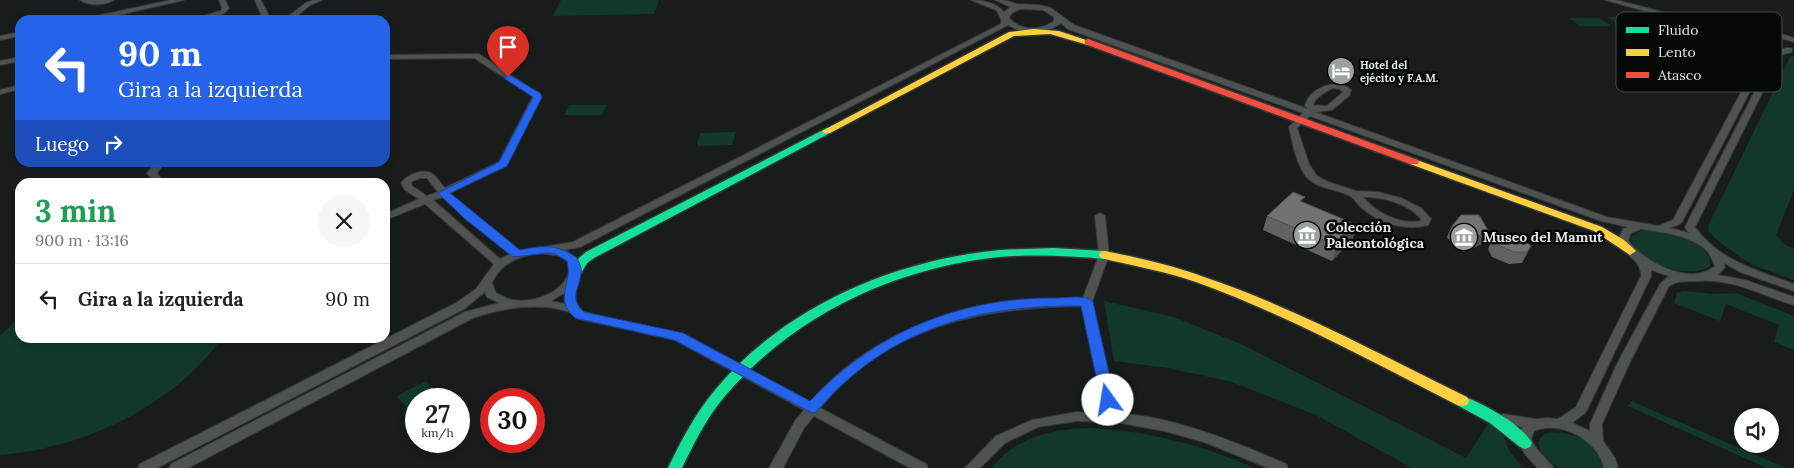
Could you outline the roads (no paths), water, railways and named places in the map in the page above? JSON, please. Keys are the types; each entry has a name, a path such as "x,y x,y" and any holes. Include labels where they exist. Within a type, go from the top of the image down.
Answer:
{"street":[{"path":"83,0 91,3 112,0"},
{"path":"110,15 181,0"},
{"path":"212,15 223,12 226,8 222,0"},
{"path":"258,0 265,15"},
{"path":"294,15 308,4 320,0"},
{"path":"974,0 996,8 1016,26 1061,32 1307,114 1598,229 1634,255 1662,270 1695,277 1731,279 1794,301"},
{"path":"998,0 1012,5 1046,8 1071,27 1307,114 1610,222 1646,226 1681,233 1744,270 1794,288"},
{"path":"1608,0 1655,12"},
{"path":"1620,0 1667,12"},
{"path":"549,250 571,246 593,236 998,29 1004,25 1005,18 1010,10 1025,6"},
{"path":"176,468 469,315 492,308 547,299 558,293 574,276 586,258 607,246 1012,34 1055,25 1059,19 1058,16"},
{"path":"0,38 15,35"},
{"path":"1782,36 1794,40"},
{"path":"390,57 476,56 536,94 537,97 503,164 443,193 390,215"},
{"path":"0,64 15,60"},
{"path":"0,92 15,88"},
{"path":"1560,424 1581,410 1646,276 1646,268 1625,245 1624,235 1627,231 1646,226 1668,226 1677,222 1747,92"},
{"path":"1597,442 1596,424 1623,364 1665,284 1672,280 1717,272 1720,267 1711,250 1695,236 1690,227 1759,92"},
{"path":"1307,114 1293,126 1308,172 1318,181 1354,194 1386,197 1416,209 1424,215 1425,223 1420,225 1403,224 1374,212 1366,207 1354,194"},
{"path":"156,178 152,174 157,167"},
{"path":"500,264 455,223 406,186 408,179 419,175 430,176 443,193 518,254"},
{"path":"455,223 469,216"},
{"path":"1100,216 1104,255 1087,302 1112,419"},
{"path":"390,342 465,303 480,291 500,264 518,254 538,250 558,251 572,259 574,276 569,294 574,310"},
{"path":"675,468 700,422 740,371 773,341 809,316 846,295 907,272 949,261 992,255 1059,252 1104,255 1188,276 1250,299 1492,416 1511,429 1525,443 1542,466"},
{"path":"489,277 487,290 491,295 505,303 548,304 574,310 587,318 678,336 921,468"},
{"path":"776,468 790,440 812,408 837,381 866,358 899,338 933,323 969,312 1008,305 1046,302 1087,302"},
{"path":"145,468 387,343"},
{"path":"1492,416 1513,422 1560,424 1586,434 1606,452 1612,466"},
{"path":"972,468 991,447 1026,427 1067,417 1112,419 1165,427 1200,436 1246,452 1282,468"},
{"path":"1525,443 1525,435 1529,428 1536,424"}],"place":[{"name":"Hotel del ejécito y F.A.M.","path":"1341,71"},
{"name":"Colección Paleontológica","path":"1307,235"},
{"name":"Museo del Mamut","path":"1464,237"}]}
